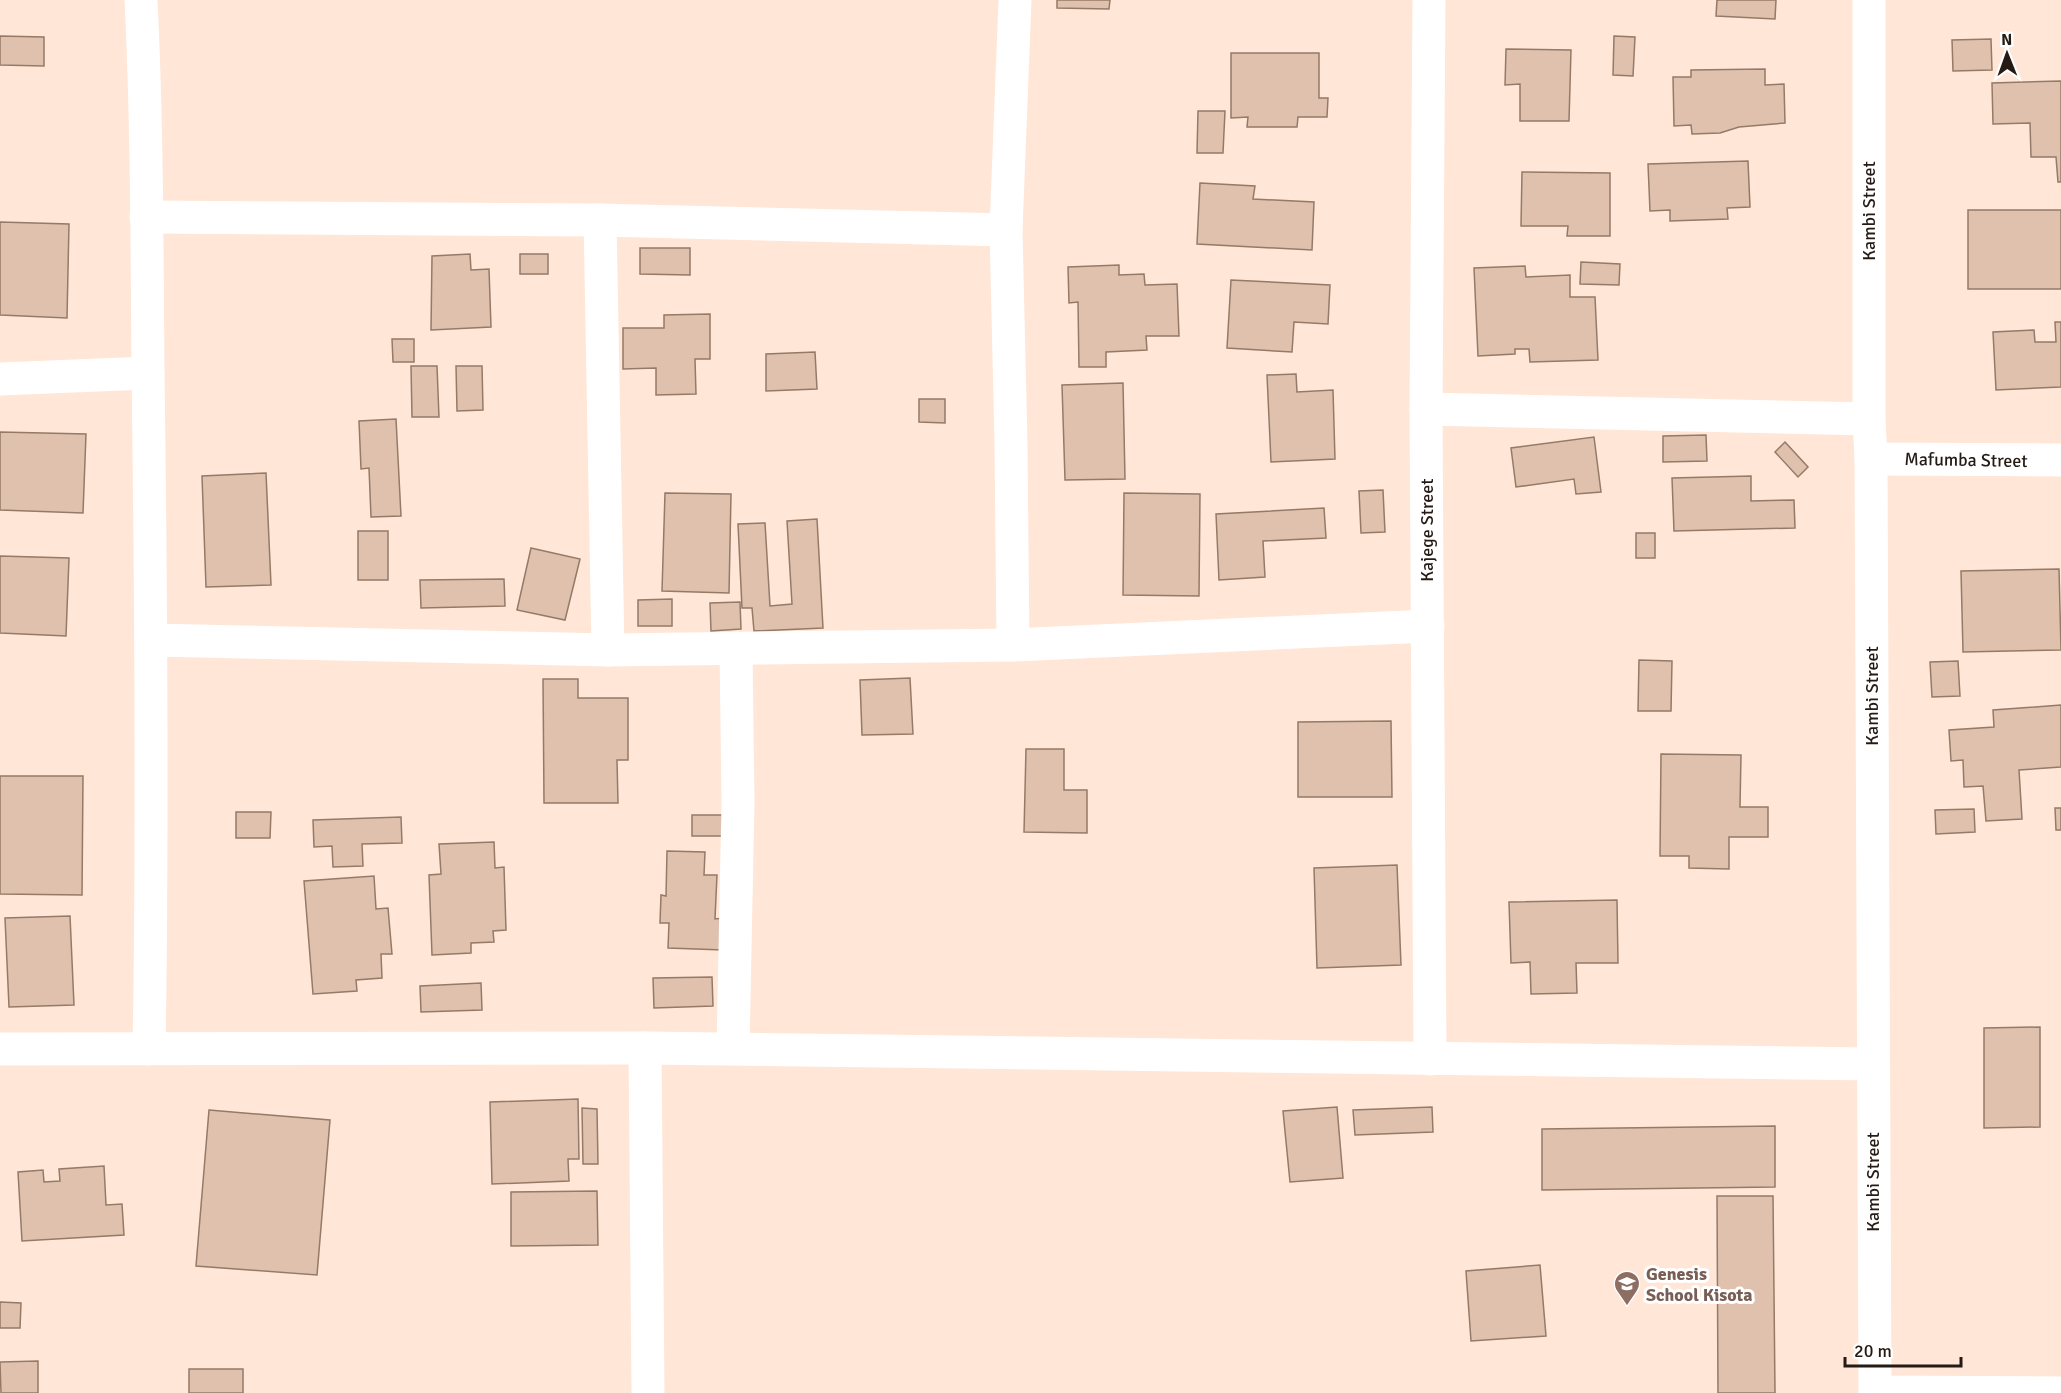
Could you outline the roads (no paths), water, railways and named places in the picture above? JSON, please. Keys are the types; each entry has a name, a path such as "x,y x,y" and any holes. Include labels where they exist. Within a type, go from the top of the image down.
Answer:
{"street":[{"path":"141,0 152,640 149,1049"},
{"path":"1013,645 1006,230 1015,0"},
{"name":"Kajege Street","path":"1429,0 1426,409 1430,1059"},
{"name":"Kambi Street","path":"1869,0 1869,419 1875,1392"},
{"path":"146,217 600,220 1006,230"},
{"path":"600,220 608,650"},
{"path":"0,379 148,373"},
{"path":"1426,409 1869,419"},
{"name":"Mafumba Street","path":"1871,459 2061,460"},
{"path":"152,640 608,650 1013,645 1428,626"},
{"path":"733,1049 738,802 736,648"},
{"path":"0,1049 645,1048 1872,1064"},
{"path":"645,1048 648,1393"},
{"path":"1875,1392 2061,1393"}],"place":[{"name":"Genesis School Kisota","path":"1627,1307"}]}
